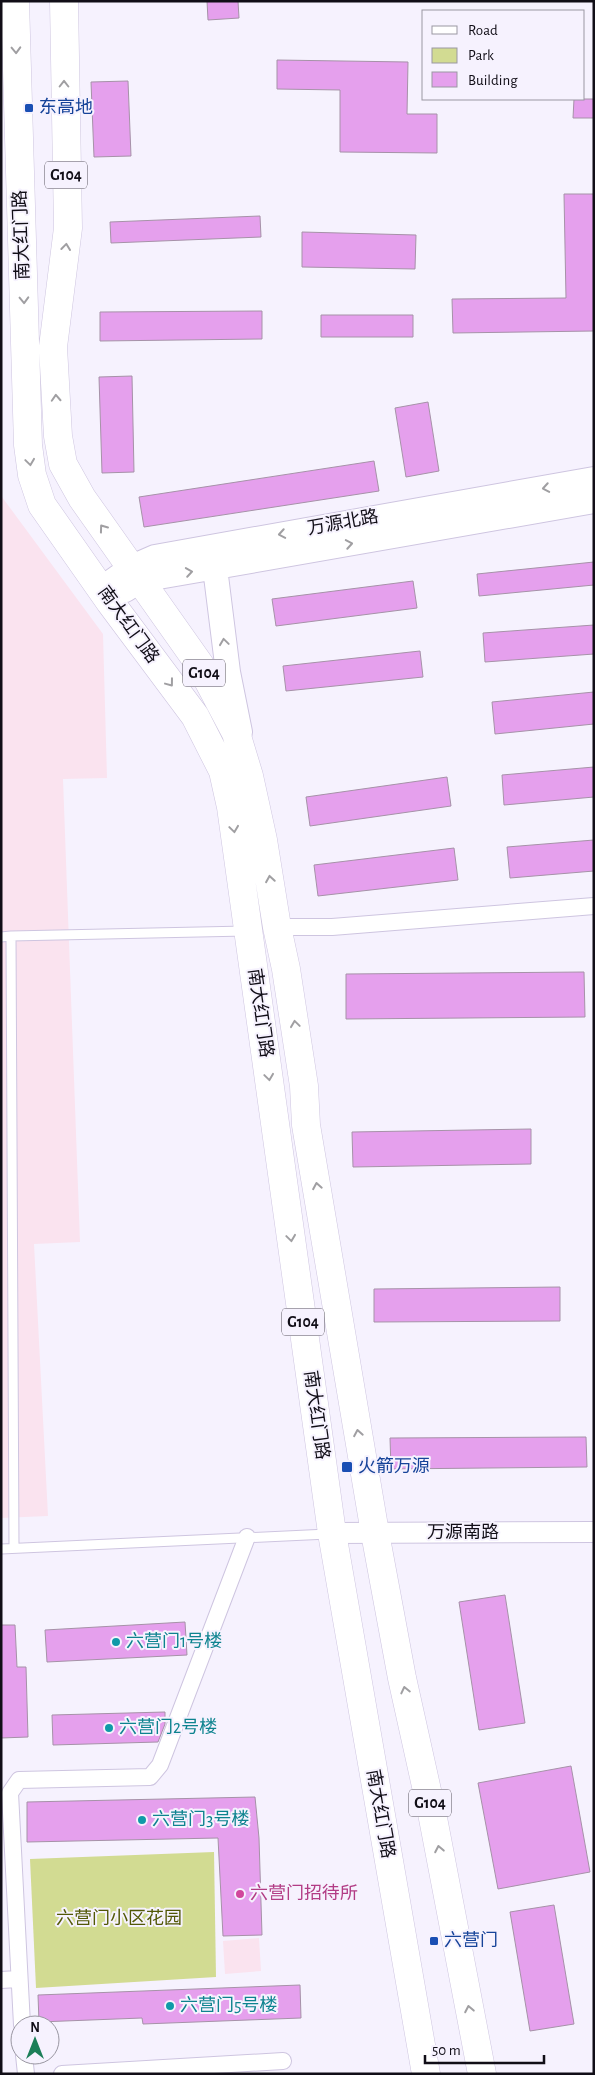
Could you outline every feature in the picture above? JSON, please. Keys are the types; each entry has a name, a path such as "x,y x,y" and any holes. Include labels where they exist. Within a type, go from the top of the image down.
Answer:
{"highway":[{"name":"南大红门路","path":"15,1 28,435 31,465 42,505 105,595 195,716 223,771 263,929 286,969 304,1086 306,1125 375,1533"},
{"name":"南大红门路","path":"64,1 68,228 54,347 58,436 63,464 82,498 200,665 236,733 249,776 263,840 263,929 332,1534 426,2074"},
{"name":"G104","path":"375,1533 402,1678 432,1813 482,2074"}],"main road":[{"name":"万源北路","path":"136,573 155,557 594,479"},
{"name":"万源北路","path":"136,573 215,568 594,501"},
{"path":"215,568 228,672 249,776"},
{"path":"105,595 136,573"}],"street":[{"path":"263,929 332,927 594,906"},
{"name":"万源南路","path":"332,1534 594,1532"},
{"path":"21,2015 7,1887 6,1811 10,1793 19,1780 150,1777 160,1765 247,1537"},
{"path":"1,1980 18,1979"},
{"path":"62,2074 283,2061"}],"lane":[{"path":"1,937 263,929"},
{"path":"11,936 14,1548"},
{"path":"1,1549 332,1534"}],"shaded area":[{"path":"1,468 2,497 103,634 107,778 63,779 80,1242 34,1244 48,1516 1,1518"},
{"path":"259,1938 261,1971 225,1974 223,1941"}],"green space":[{"name":"六营门小区花园","path":"214,1852 216,1977 36,1988 30,1859"}],"building":[{"path":"207,1 238,1 239,18 208,20"},
{"path":"277,60 408,62 407,114 437,114 437,153 340,152 340,90 277,89"},
{"path":"128,81 131,156 94,157 91,82"},
{"path":"594,99 594,118 573,118 574,100"},
{"path":"564,194 594,194 594,331 453,333 452,299 566,298"},
{"path":"260,216 261,237 111,243 110,222"},
{"path":"302,232 416,235 415,269 302,267"},
{"path":"262,311 262,339 100,341 100,312"},
{"path":"321,315 413,315 413,337 321,337"},
{"path":"132,376 134,472 102,473 99,377"},
{"path":"428,402 439,471 406,477 395,408"},
{"path":"374,461 379,491 144,527 139,497"},
{"path":"594,562 594,585 479,596 477,574"},
{"path":"413,581 417,608 276,626 272,599"},
{"path":"594,625 594,654 485,662 483,633"},
{"path":"420,651 423,677 286,691 283,666"},
{"path":"594,692 594,724 495,734 492,702"},
{"path":"594,767 594,797 504,805 502,775"},
{"path":"447,777 451,806 310,826 306,797"},
{"path":"594,840 594,871 510,878 507,847"},
{"path":"454,848 458,880 318,896 314,865"},
{"path":"584,972 585,1017 346,1019 346,974"},
{"path":"531,1129 531,1164 353,1167 352,1132"},
{"path":"560,1287 560,1321 374,1322 374,1289"},
{"path":"586,1437 587,1467 391,1469 390,1438"},
{"path":"505,1595 525,1723 479,1730 459,1602"},
{"name":"六营门1号楼","path":"185,1622 187,1655 47,1662 45,1630"},
{"path":"1,1625 15,1625 17,1667 26,1667 28,1737 1,1738"},
{"name":"六营门2号楼","path":"165,1712 165,1724 158,1742 53,1745 52,1715"},
{"path":"571,1766 590,1872 498,1889 478,1783"},
{"name":"六营门3号楼","path":"255,1797 259,1838 262,1935 223,1936 218,1838 27,1842 27,1802"},
{"path":"554,1905 574,2024 530,2031 510,1912"},
{"name":"六营门5号楼","path":"300,1985 301,2018 143,2024 142,2018 60,2021 60,2015 39,2015 38,1995"}],"place":[{"name":"东高地","path":"29,108"},
{"name":"火箭万源","path":"347,1467"},
{"name":"六营门1号楼","path":"116,1642"},
{"name":"六营门2号楼","path":"109,1728"},
{"name":"六营门3号楼","path":"142,1820"},
{"name":"六营门招待所","path":"240,1894"},
{"name":"六营门","path":"434,1941"},
{"name":"六营门5号楼","path":"170,2006"}]}
